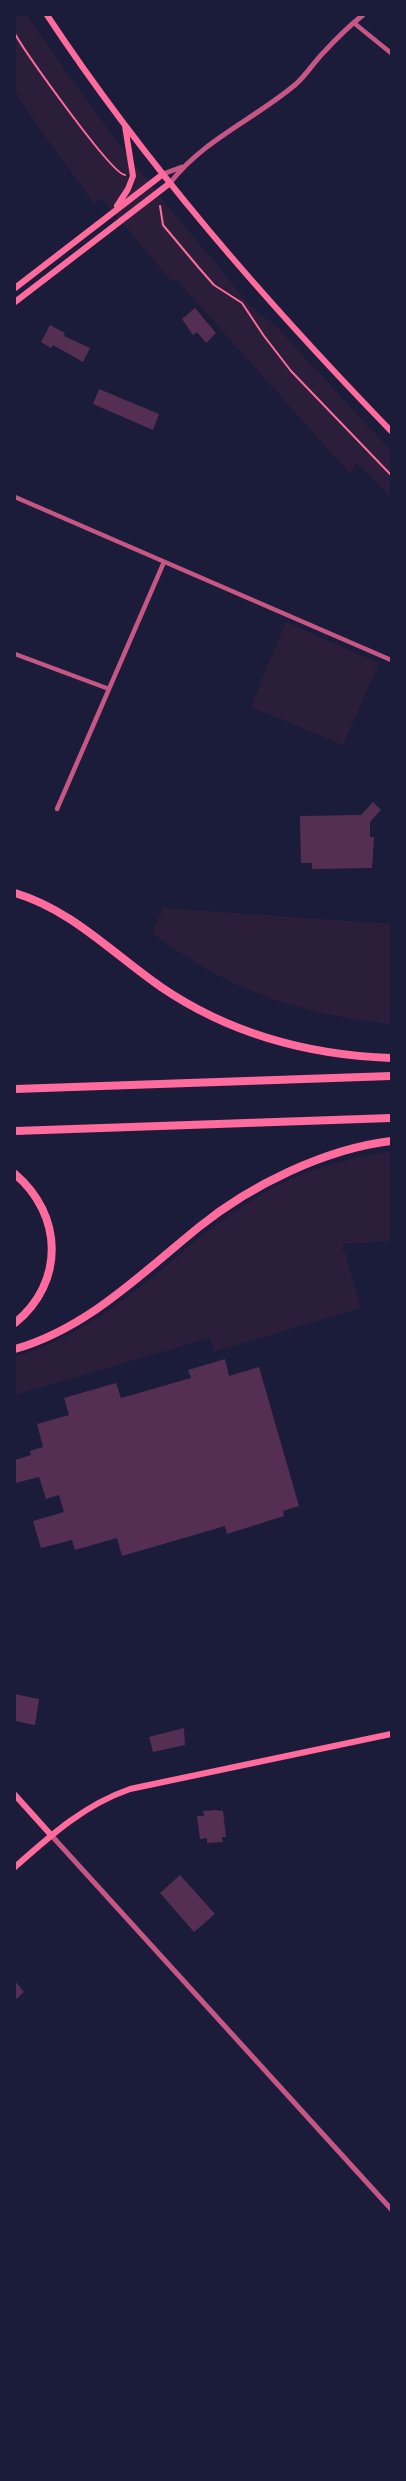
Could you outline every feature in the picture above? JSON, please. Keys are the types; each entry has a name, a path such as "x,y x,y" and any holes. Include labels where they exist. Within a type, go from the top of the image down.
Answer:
{"highway":[{"path":"15,893 38,901 65,915 162,987 232,1025 280,1042 318,1052 391,1058"},
{"path":"15,1089 391,1076"},
{"path":"15,1131 391,1118"},
{"path":"15,1349 43,1340 86,1318 201,1225 256,1189 284,1174 327,1158 391,1141"},
{"path":"15,1174 34,1193 42,1207 48,1221 52,1253 49,1271 38,1298 15,1323"}],"main road":[{"path":"47,15 78,62 170,183 251,280 391,431"},
{"path":"114,211 128,189 133,176 125,125"},
{"path":"15,288 163,174"},
{"path":"15,302 170,183"},
{"path":"15,1867 51,1835 87,1808 130,1789 391,1734"},
{"path":"15,1795 51,1835"}],"street":[{"path":"170,183 183,166 222,135 262,110 298,82 354,22 363,15"},
{"path":"354,22 391,53"},
{"path":"163,174 183,166"},
{"path":"15,497 391,660"},
{"path":"57,809 164,562"},
{"path":"15,654 109,689"},
{"path":"51,1835 391,2209"}],"path":[{"path":"15,34 52,88 104,155 121,175 130,175"},
{"path":"160,206 163,225 192,261 214,285 242,302 264,336 291,371 391,475"}],"shaded area":[{"path":"15,15 27,15 92,108 161,198 243,298 258,313 274,324 391,451 391,497 356,462 350,474 176,279 172,282 101,198 94,203 31,117 15,91"},
{"path":"286,622 379,663 343,745 251,707"},
{"path":"163,908 391,924 391,1024 357,1020 294,1006 236,984 180,953 152,933"},
{"path":"391,1151 391,1241 342,1244 361,1308 214,1352 210,1338 15,1395 15,1357 36,1350 92,1322 143,1285 203,1235 246,1204 276,1186 310,1171 351,1159"}],"building":[{"path":"195,308 216,333 206,343 197,332 193,335 182,319"},
{"path":"50,325 65,333 64,336 90,348 83,362 53,345 51,348 41,342"},
{"path":"99,389 159,414 153,430 93,404"},
{"path":"373,802 381,810 370,822 370,837 374,837 372,868 312,869 312,863 301,863 300,816 361,815"},
{"path":"225,1359 229,1376 259,1367 299,1506 283,1511 284,1516 227,1534 225,1526 122,1556 117,1538 75,1550 72,1540 41,1548 33,1521 64,1512 59,1495 46,1499 39,1477 15,1483 15,1460 31,1455 30,1451 43,1447 37,1424 69,1415 64,1398 116,1383 121,1398 191,1378 188,1370"},
{"path":"15,1694 39,1699 35,1725 15,1721"},
{"path":"184,1728 185,1745 153,1752 149,1737"},
{"path":"203,1811 223,1811 226,1837 222,1837 223,1842 207,1843 207,1838 200,1839 197,1816 204,1816"},
{"path":"180,1875 215,1914 194,1932 160,1893"},
{"path":"15,1981 24,1992 15,2000"}]}
